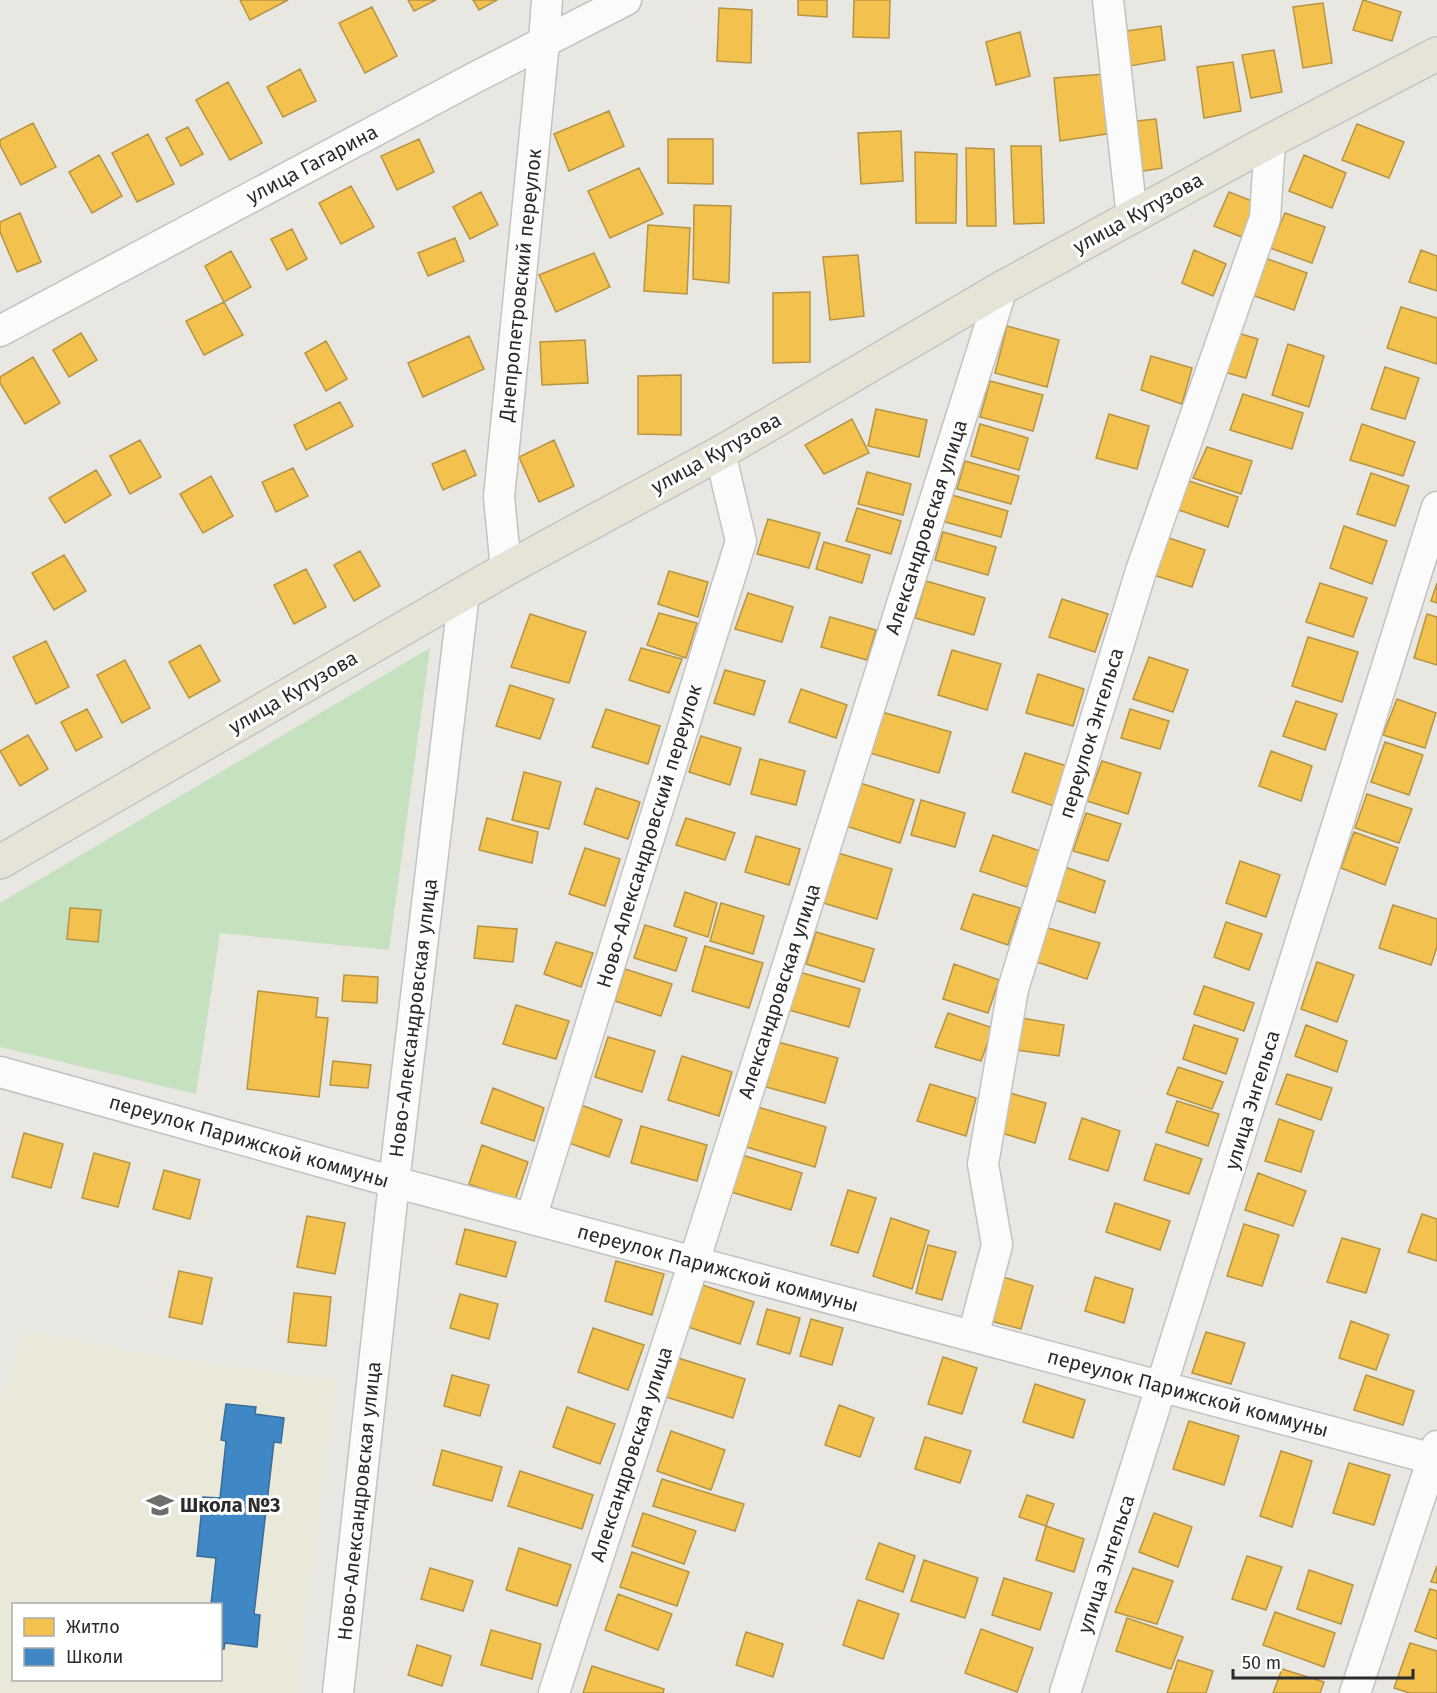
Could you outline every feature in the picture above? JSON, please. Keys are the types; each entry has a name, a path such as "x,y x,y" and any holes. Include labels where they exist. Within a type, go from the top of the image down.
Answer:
{"main road":[{"name":"улица Кутузова","path":"0,862 506,569 720,453 1002,288 1270,141 1437,54"}],"street":[{"name":"Днепропетровский переулок","path":"506,569 499,497 544,42 546,0"},
{"name":"улица Гагарина","path":"0,331 626,0"},
{"path":"1108,0 1131,217"},
{"name":"переулок Энгельса","path":"973,1336 997,1245 983,1164 1013,989 1141,572 1265,218 1270,141"},
{"name":"Александровская улица","path":"554,1693 694,1262 1002,288"},
{"name":"Ново-Александровский переулок","path":"531,1218 741,541 720,453"},
{"name":"улица Энгельса","path":"1065,1693 1437,507"},
{"name":"Ново-Александровская улица","path":"338,1693 394,1182 464,593"},
{"name":"переулок Парижской коммуны","path":"0,1072 394,1182 1162,1386 1436,1455"},
{"path":"1355,1693 1436,1455"}],"shaded area":[{"name":"Школа №3","path":"25,1331 165,1357 336,1381 296,1693 0,1693 0,1406"}],"green space":[{"path":"430,648 389,950 220,933 196,1094 0,1047 0,903"}],"building: Житло":[{"path":"240,0 288,0 250,20"},
{"path":"408,0 436,0 414,11"},
{"path":"473,0 497,0 479,10"},
{"path":"798,0 827,0 827,17 798,15"},
{"path":"854,0 890,0 889,38 853,37"},
{"path":"1363,0 1401,12 1392,41 1353,30"},
{"path":"1323,3 1332,63 1303,68 1293,7"},
{"path":"372,7 397,56 365,73 339,23"},
{"path":"719,8 752,10 751,63 717,61"},
{"path":"1161,26 1165,60 1124,67 1120,32"},
{"path":"1020,32 1030,76 996,85 986,42"},
{"path":"1274,50 1282,92 1251,98 1242,55"},
{"path":"1233,62 1241,111 1204,118 1197,67"},
{"path":"300,69 316,101 283,117 267,87"},
{"path":"1105,74 1113,133 1060,141 1054,78"},
{"path":"228,82 262,143 230,160 196,100"},
{"path":"609,111 624,146 569,171 554,134"},
{"path":"1156,119 1162,168 1131,173 1126,122"},
{"path":"33,123 56,167 21,185 0,145 0,140"},
{"path":"1357,124 1404,142 1389,178 1342,160"},
{"path":"188,127 203,154 181,166 166,138"},
{"path":"901,131 903,181 861,184 858,133"},
{"path":"148,134 174,184 137,202 112,153"},
{"path":"419,139 434,172 397,190 381,156"},
{"path":"668,139 713,139 713,184 668,183"},
{"path":"1011,146 1041,146 1044,223 1014,224"},
{"path":"966,148 994,149 996,226 967,226"},
{"path":"915,152 957,154 956,223 916,223"},
{"path":"99,155 122,196 92,213 69,172"},
{"path":"1304,155 1346,173 1332,208 1289,191"},
{"path":"639,168 663,214 610,238 588,191"},
{"path":"351,186 374,227 341,244 319,203"},
{"path":"481,192 498,225 470,239 453,207"},
{"path":"1229,192 1257,203 1244,238 1214,226"},
{"path":"694,205 731,206 729,283 693,279"},
{"path":"20,213 41,262 17,272 0,232 0,222"},
{"path":"1285,213 1325,227 1312,263 1270,248"},
{"path":"648,225 690,228 687,294 644,291"},
{"path":"292,229 307,259 287,270 271,239"},
{"path":"455,238 464,261 428,276 418,253"},
{"path":"1194,250 1226,264 1213,296 1182,283"},
{"path":"1421,250 1437,256 1437,291 1409,282"},
{"path":"231,251 251,287 224,302 205,266"},
{"path":"594,253 610,287 556,312 539,275"},
{"path":"858,255 864,316 830,320 823,257"},
{"path":"1265,258 1307,273 1294,310 1252,295"},
{"path":"810,292 810,362 773,363 773,293"},
{"path":"224,302 243,335 204,355 186,321"},
{"path":"1401,307 1437,318 1437,364 1387,348"},
{"path":"1007,326 1059,340 1047,387 995,373"},
{"path":"1231,331 1258,339 1246,378 1220,371"},
{"path":"81,333 97,360 69,377 53,350"},
{"path":"469,336 484,369 423,397 408,363"},
{"path":"585,340 588,383 542,385 540,342"},
{"path":"326,341 347,379 326,391 305,353"},
{"path":"1288,344 1324,356 1309,407 1272,395"},
{"path":"1151,356 1192,368 1182,404 1141,390"},
{"path":"33,357 60,403 25,424 0,383 0,377"},
{"path":"1385,367 1419,378 1405,419 1371,409"},
{"path":"681,375 681,435 638,434 638,376"},
{"path":"990,381 1043,395 1033,431 980,417"},
{"path":"1243,394 1303,413 1292,449 1230,430"},
{"path":"340,402 353,426 306,450 294,425"},
{"path":"876,409 927,420 919,457 868,446"},
{"path":"1109,414 1149,426 1137,469 1096,458"},
{"path":"852,419 869,453 824,474 805,445"},
{"path":"980,424 1028,438 1019,470 971,456"},
{"path":"1362,424 1415,442 1403,476 1350,460"},
{"path":"140,440 161,477 130,494 110,456"},
{"path":"554,440 574,486 539,502 519,457"},
{"path":"1207,447 1252,461 1241,494 1193,478"},
{"path":"465,450 476,475 443,490 432,464"},
{"path":"965,461 1019,476 1011,504 957,489"},
{"path":"293,468 308,496 276,512 262,482"},
{"path":"96,470 111,495 65,523 49,498"},
{"path":"867,472 911,484 903,515 858,504"},
{"path":"1371,473 1409,486 1395,526 1357,514"},
{"path":"211,476 233,516 203,533 180,494"},
{"path":"1186,480 1238,497 1228,527 1176,509"},
{"path":"952,495 1008,511 1001,537 945,522"},
{"path":"857,508 901,521 891,554 846,541"},
{"path":"768,519 820,533 809,568 757,554"},
{"path":"1344,526 1387,541 1372,584 1330,568"},
{"path":"943,532 996,547 988,575 935,560"},
{"path":"1163,536 1205,550 1192,587 1150,574"},
{"path":"824,542 870,555 862,583 816,569"},
{"path":"360,551 380,586 354,601 334,565"},
{"path":"64,555 86,591 54,610 32,573"},
{"path":"306,569 326,607 294,624 274,585"},
{"path":"669,571 708,582 698,617 658,604"},
{"path":"926,581 985,598 974,635 915,618"},
{"path":"1320,583 1367,598 1353,637 1306,622"},
{"path":"1437,583 1437,603 1431,601"},
{"path":"748,593 793,607 782,642 735,629"},
{"path":"1062,599 1108,614 1095,652 1049,637"},
{"path":"659,613 697,623 686,658 647,645"},
{"path":"530,614 586,632 569,683 511,667"},
{"path":"1427,614 1437,617 1437,665 1414,658"},
{"path":"830,617 876,630 867,660 821,647"},
{"path":"1308,637 1358,652 1342,702 1292,686"},
{"path":"46,641 69,687 36,704 13,657"},
{"path":"200,645 220,681 189,698 169,662"},
{"path":"641,648 682,659 669,693 629,680"},
{"path":"952,650 1001,664 987,710 938,695"},
{"path":"1149,657 1188,670 1173,712 1133,699"},
{"path":"125,660 150,708 122,723 97,675"},
{"path":"725,670 765,681 754,715 714,703"},
{"path":"1038,674 1084,689 1073,726 1026,713"},
{"path":"510,685 554,699 540,739 496,726"},
{"path":"801,689 847,705 836,738 789,722"},
{"path":"1397,699 1436,713 1425,748 1383,735"},
{"path":"1296,701 1337,714 1325,750 1283,736"},
{"path":"87,709 102,737 76,751 61,722"},
{"path":"606,709 660,726 648,764 592,747"},
{"path":"1130,709 1169,721 1160,749 1121,738"},
{"path":"882,712 951,732 939,773 870,753"},
{"path":"28,735 48,769 20,786 0,751"},
{"path":"701,736 741,748 730,785 689,772"},
{"path":"1385,742 1423,755 1409,795 1371,782"},
{"path":"1271,751 1312,766 1301,801 1259,786"},
{"path":"1025,753 1067,766 1054,806 1012,792"},
{"path":"760,759 805,771 796,805 751,794"},
{"path":"1102,761 1141,773 1128,814 1087,801"},
{"path":"524,772 561,782 549,829 512,820"},
{"path":"860,783 914,800 900,843 846,826"},
{"path":"596,788 640,802 628,839 584,824"},
{"path":"1367,794 1412,809 1399,843 1355,828"},
{"path":"921,800 965,813 955,847 911,835"},
{"path":"1086,813 1121,824 1108,861 1073,851"},
{"path":"487,818 538,832 532,863 479,850"},
{"path":"686,818 735,833 725,860 676,845"},
{"path":"1354,832 1398,848 1385,885 1341,868"},
{"path":"993,835 1040,851 1027,887 980,871"},
{"path":"756,836 800,849 789,885 745,872"},
{"path":"585,848 620,859 605,906 569,894"},
{"path":"838,853 892,869 877,919 823,903"},
{"path":"1240,861 1280,875 1266,917 1226,903"},
{"path":"1065,867 1105,881 1095,913 1055,900"},
{"path":"685,892 717,903 708,937 674,926"},
{"path":"973,894 1020,908 1008,945 961,929"},
{"path":"721,903 764,916 753,954 710,941"},
{"path":"1393,905 1437,919 1437,947 1431,965 1379,948"},
{"path":"70,908 101,910 98,942 67,939"},
{"path":"1226,922 1262,934 1249,970 1214,957"},
{"path":"645,925 687,938 676,971 634,958"},
{"path":"478,926 517,929 513,962 474,958"},
{"path":"1048,928 1100,943 1087,979 1034,961"},
{"path":"816,932 874,949 864,982 806,964"},
{"path":"556,942 593,953 581,987 544,974"},
{"path":"705,946 763,963 749,1008 692,991"},
{"path":"1317,962 1354,975 1337,1022 1301,1009"},
{"path":"954,964 999,980 988,1013 943,999"},
{"path":"625,969 672,984 661,1016 615,1001"},
{"path":"799,972 860,989 849,1027 789,1010"},
{"path":"344,975 378,977 377,1003 342,1001"},
{"path":"1204,986 1254,1003 1244,1031 1194,1014"},
{"path":"258,991 318,998 316,1017 328,1018 319,1097 247,1089"},
{"path":"516,1005 569,1021 556,1059 503,1044"},
{"path":"948,1013 993,1028 981,1061 935,1047"},
{"path":"1021,1018 1064,1025 1059,1056 1016,1050"},
{"path":"1194,1025 1238,1039 1226,1074 1183,1059"},
{"path":"1306,1025 1347,1041 1337,1072 1295,1056"},
{"path":"608,1037 655,1051 642,1092 595,1077"},
{"path":"778,1042 838,1058 825,1103 766,1087"},
{"path":"682,1056 732,1072 719,1116 668,1100"},
{"path":"333,1061 371,1065 368,1088 330,1085"},
{"path":"1178,1067 1223,1082 1212,1109 1167,1094"},
{"path":"1287,1074 1332,1088 1321,1120 1276,1104"},
{"path":"930,1084 976,1098 966,1136 917,1121"},
{"path":"493,1088 544,1108 534,1141 481,1123"},
{"path":"1010,1093 1046,1103 1035,1143 998,1132"},
{"path":"1177,1101 1219,1114 1208,1146 1166,1132"},
{"path":"581,1105 622,1120 609,1157 569,1143"},
{"path":"758,1107 826,1127 815,1167 746,1147"},
{"path":"1082,1118 1120,1131 1108,1171 1069,1159"},
{"path":"1279,1119 1314,1131 1301,1172 1265,1161"},
{"path":"641,1126 707,1145 697,1181 631,1163"},
{"path":"24,1133 63,1144 51,1188 12,1177"},
{"path":"1156,1144 1202,1159 1189,1194 1144,1180"},
{"path":"482,1145 528,1162 515,1200 469,1184"},
{"path":"94,1153 130,1163 118,1207 82,1198"},
{"path":"742,1155 802,1173 791,1210 731,1192"},
{"path":"164,1170 200,1180 190,1219 153,1209"},
{"path":"1258,1173 1306,1191 1293,1226 1245,1210"},
{"path":"848,1190 876,1198 858,1253 831,1245"},
{"path":"1115,1203 1170,1221 1160,1250 1106,1232"},
{"path":"1422,1214 1437,1219 1437,1261 1408,1252"},
{"path":"307,1216 345,1223 335,1274 297,1267"},
{"path":"891,1218 929,1231 912,1289 873,1276"},
{"path":"1244,1224 1279,1235 1262,1286 1227,1276"},
{"path":"465,1229 516,1242 506,1277 456,1264"},
{"path":"1342,1238 1380,1249 1366,1293 1327,1282"},
{"path":"928,1245 956,1252 942,1300 916,1293"},
{"path":"616,1261 664,1274 652,1315 605,1301"},
{"path":"179,1271 212,1278 202,1324 169,1317"},
{"path":"997,1275 1033,1286 1021,1329 983,1319"},
{"path":"1095,1277 1133,1289 1124,1323 1085,1311"},
{"path":"699,1284 754,1302 740,1344 685,1326"},
{"path":"294,1293 331,1297 326,1346 288,1342"},
{"path":"460,1294 498,1304 489,1339 450,1328"},
{"path":"767,1309 800,1318 790,1354 757,1344"},
{"path":"811,1319 843,1328 832,1365 800,1356"},
{"path":"1351,1321 1389,1335 1376,1370 1339,1358"},
{"path":"593,1328 644,1345 628,1390 578,1372"},
{"path":"1206,1332 1245,1343 1231,1384 1192,1373"},
{"path":"675,1357 745,1379 733,1418 663,1396"},
{"path":"943,1357 977,1368 962,1414 928,1404"},
{"path":"452,1375 489,1385 480,1416 444,1406"},
{"path":"1366,1375 1414,1391 1403,1425 1354,1410"},
{"path":"1035,1384 1085,1400 1073,1438 1023,1422"},
{"path":"839,1405 874,1418 860,1457 825,1445"},
{"path":"567,1407 615,1424 600,1464 553,1447"},
{"path":"1189,1421 1239,1436 1224,1485 1173,1469"},
{"path":"671,1431 725,1450 711,1490 657,1471"},
{"path":"925,1437 971,1451 960,1483 915,1469"},
{"path":"442,1450 502,1467 492,1501 433,1485"},
{"path":"1281,1451 1312,1461 1292,1527 1260,1516"},
{"path":"1349,1463 1390,1475 1374,1525 1333,1513"},
{"path":"520,1471 593,1495 582,1529 508,1506"},
{"path":"662,1479 744,1504 735,1531 653,1506"},
{"path":"1027,1495 1054,1504 1046,1526 1019,1517"},
{"path":"643,1513 696,1531 684,1564 632,1546"},
{"path":"1154,1513 1192,1527 1178,1567 1139,1552"},
{"path":"1046,1526 1084,1539 1074,1572 1036,1560"},
{"path":"879,1543 915,1556 903,1592 866,1579"},
{"path":"519,1548 571,1565 557,1606 506,1590"},
{"path":"632,1552 689,1572 677,1606 620,1587"},
{"path":"1247,1556 1282,1567 1266,1610 1232,1599"},
{"path":"924,1560 978,1578 965,1618 911,1601"},
{"path":"1437,1566 1437,1583 1431,1582"},
{"path":"430,1568 473,1581 463,1611 421,1599"},
{"path":"1133,1568 1173,1581 1157,1624 1115,1612"},
{"path":"1309,1570 1353,1585 1341,1624 1297,1609"},
{"path":"1004,1578 1052,1593 1040,1630 992,1615"},
{"path":"1430,1589 1437,1591 1437,1639 1415,1631"},
{"path":"618,1594 672,1614 658,1650 605,1630"},
{"path":"858,1600 899,1614 883,1659 843,1645"},
{"path":"1275,1612 1335,1633 1324,1667 1263,1645"},
{"path":"1127,1618 1183,1637 1171,1669 1116,1651"},
{"path":"981,1629 1033,1648 1017,1692 965,1673"},
{"path":"491,1630 541,1644 532,1679 481,1665"},
{"path":"746,1632 783,1644 773,1677 736,1665"},
{"path":"1410,1643 1437,1651 1437,1693 1410,1693 1394,1688"},
{"path":"417,1645 451,1656 442,1686 408,1675"},
{"path":"1178,1660 1213,1671 1206,1693 1167,1693"},
{"path":"592,1666 664,1689 663,1693 583,1693"},
{"path":"1282,1669 1324,1682 1320,1693 1273,1693"}],"building: Школи":[{"path":"226,1404 256,1407 255,1414 284,1418 281,1443 274,1442 254,1614 260,1615 257,1647 225,1643 222,1649 222,1603 211,1603 216,1558 197,1556 203,1497 220,1498 226,1441 221,1440"}],"place":[{"name":"Школа №3","path":"160,1505"}]}
